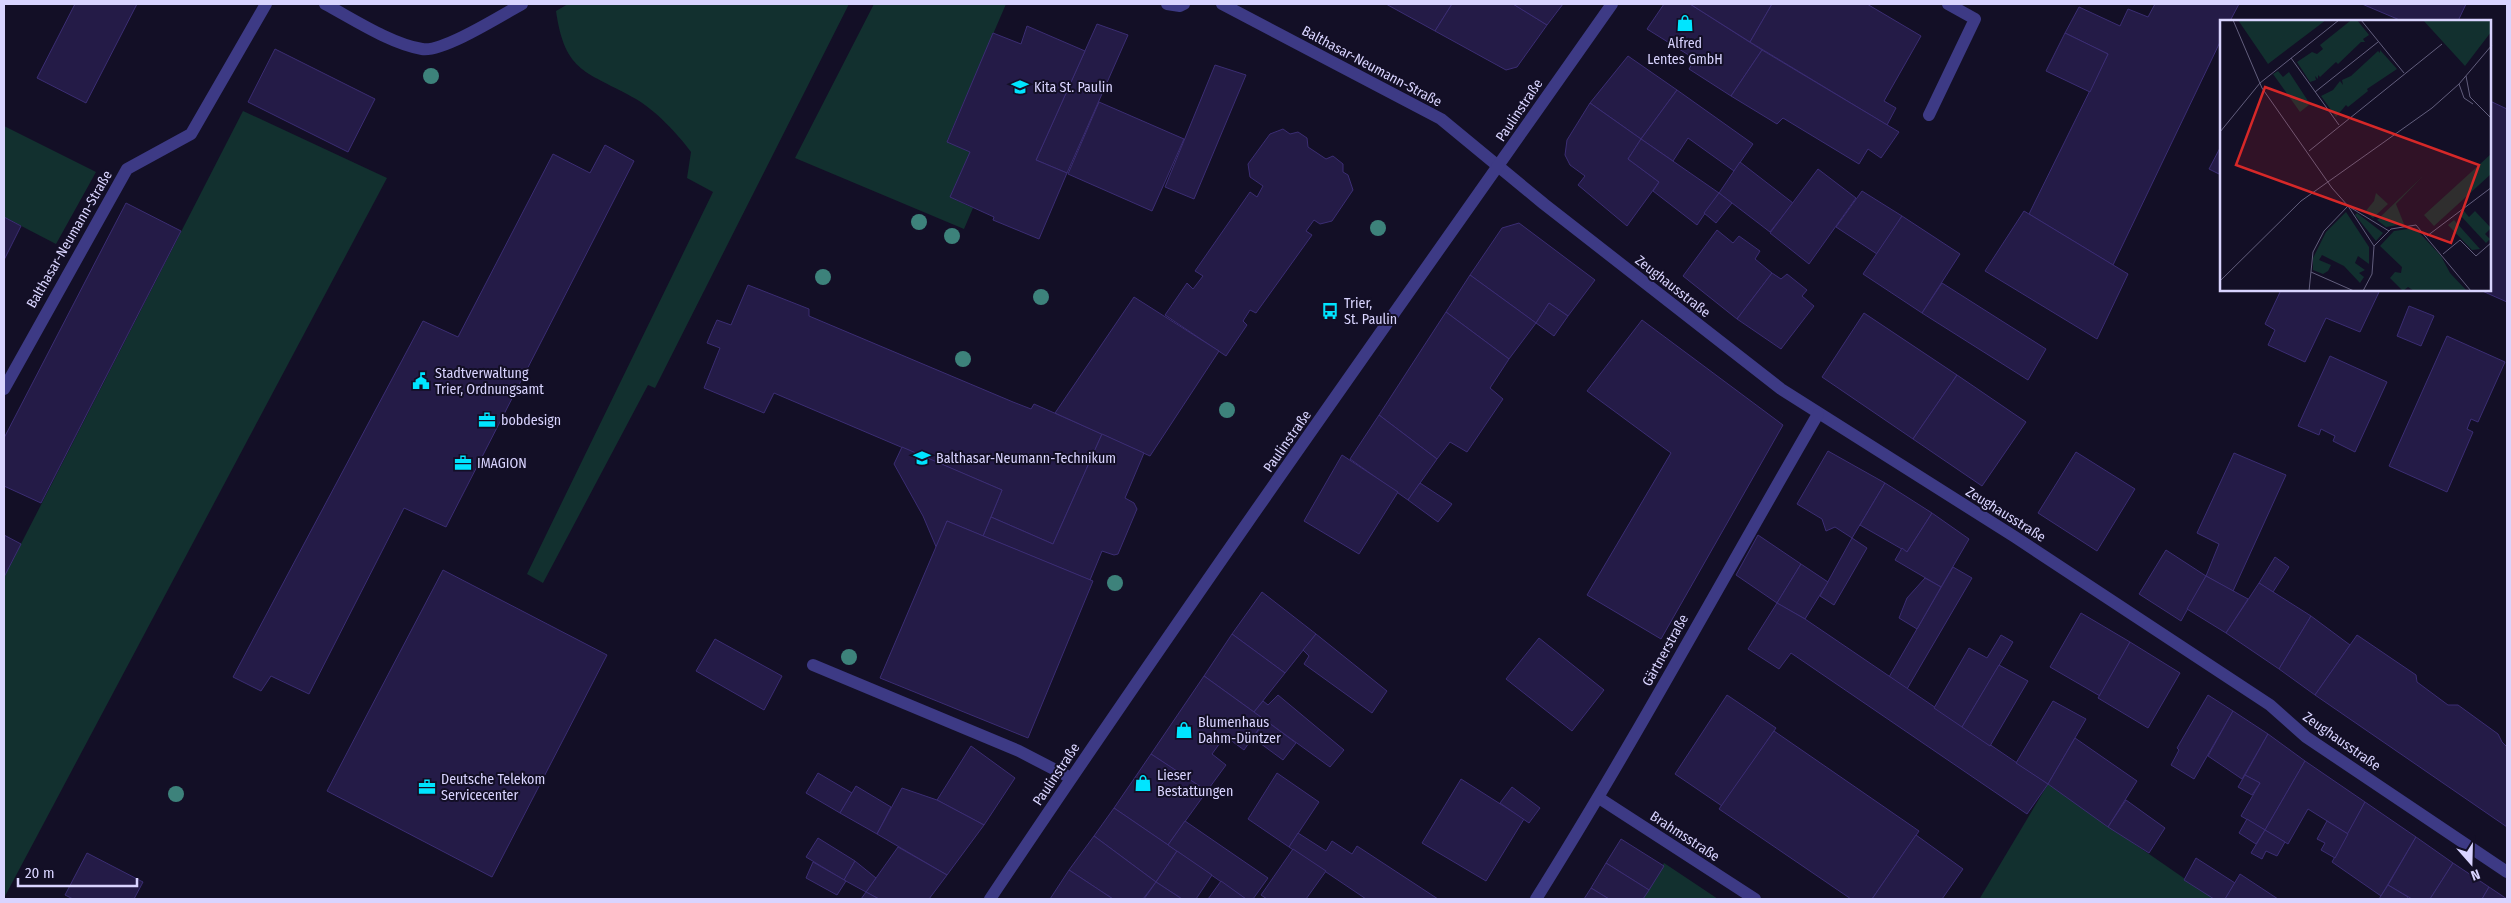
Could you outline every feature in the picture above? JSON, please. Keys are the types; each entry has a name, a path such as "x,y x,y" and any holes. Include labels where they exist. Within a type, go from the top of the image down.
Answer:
{"street":[{"name":"Balthasar-Neumann-Straße","path":"4,389 127,169 191,134 266,4"},
{"path":"325,4 394,40 423,50 447,44 522,4"},
{"path":"1167,4 1180,6 1184,4"},
{"name":"Balthasar-Neumann-Straße","path":"1222,4 1441,119 1499,167"},
{"name":"Paulinstraße","path":"990,899 1071,778 1370,346 1499,167 1612,4"},
{"path":"1929,115 1975,19 1948,4"},
{"name":"Zeughausstraße","path":"1499,167 1551,210 1774,383 1818,414 2015,537 2262,700 2306,737 2507,872"},
{"name":"Gärtnerstraße","path":"1536,899 1599,798 1698,621 1818,414"},
{"path":"813,665 1019,751 1071,778"},
{"name":"Brahmsstraße","path":"1599,798 1755,899"}],"green space":[{"path":"568,4 849,4 655,388 648,385 543,583 527,574 713,192 687,178 691,152 673,130 636,99 592,75 572,59 565,47 560,32 556,11"},
{"path":"874,4 1006,4 947,141 970,152 950,197 973,208 964,229 795,158"},
{"path":"243,111 387,178 4,898 4,577"},
{"path":"4,126 96,172 56,244 4,217"},
{"path":"2048,784 2214,899 1980,898"},
{"path":"1664,863 1718,899 1643,899"}],"building":[{"path":"75,4 137,4 86,103 37,78"},
{"path":"1386,4 1452,4 1435,31"},
{"path":"1452,4 1513,4 1547,25 1517,67 1506,70 1435,31"},
{"path":"1513,4 1563,4 1547,25"},
{"path":"1664,4 1690,4 1762,50 1731,96 1689,69 1695,59 1647,29"},
{"path":"1690,4 1772,4 1750,42"},
{"path":"1772,4 1867,4 1921,36 1884,101 1896,108 1887,125 1750,42"},
{"path":"2155,4 2239,4 2231,20 2220,20 2220,42 2113,265 2029,214 2108,54 2065,33 2079,7 2120,26 2128,9 2148,17"},
{"path":"2362,4 2466,4 2458,20 2400,20"},
{"path":"1097,24 1128,35 1067,173 1036,160"},
{"path":"1027,26 1085,51 1036,160 1067,173 1039,239 993,220 994,217 950,197 970,152 947,142 993,33 1021,44"},
{"path":"2065,33 2108,54 2090,92 2046,71"},
{"path":"275,49 375,99 348,152 248,102"},
{"path":"1762,50 1899,132 1881,158 1868,149 1859,164 1783,118 1777,124 1731,96"},
{"path":"1628,56 1677,90 1641,139 1590,103"},
{"path":"1215,65 1246,75 1194,199 1165,187"},
{"path":"1677,90 1753,144 1734,171 1688,138 1673,161 1641,139"},
{"path":"2491,101 2507,109 2507,302 2482,291 2491,291"},
{"path":"1099,102 1184,139 1152,211 1068,174"},
{"path":"1590,103 1641,139 1628,159 1659,182 1627,226 1578,185 1585,176 1570,165 1565,155 1567,140"},
{"path":"1283,129 1290,134 1298,132 1307,138 1308,147 1326,159 1333,156 1343,164 1343,172 1348,175 1353,190 1332,221 1320,224 1314,220 1306,231 1312,235 1256,313 1250,310 1243,321 1247,325 1226,356 1165,315 1187,283 1193,289 1203,276 1195,271 1250,192 1257,197 1263,186 1250,177 1248,164 1270,134"},
{"path":"1641,139 1719,193 1697,225 1653,191 1659,182 1628,159"},
{"path":"605,145 634,161 446,527 404,508 309,694 271,676 261,691 233,677 423,321 458,337 553,154 590,173"},
{"path":"2220,148 2220,174 2209,169"},
{"path":"1740,162 1793,203 1770,232 1719,193"},
{"path":"1818,169 1856,198 1809,264 1770,233"},
{"path":"1862,191 1902,216 1877,254 1836,227"},
{"path":"1719,193 1732,203 1716,223 1704,213"},
{"path":"126,203 181,231 41,503 4,486 4,438"},
{"path":"2024,211 2128,274 2097,339 1985,271"},
{"path":"1902,216 1960,254 1922,313 1863,274"},
{"path":"4,217 21,226 4,260"},
{"path":"1519,223 1595,280 1568,316 1549,303 1536,323 1470,275 1502,228"},
{"path":"1717,230 1733,243 1739,236 1760,251 1755,259 1772,273 1737,319 1683,276"},
{"path":"1772,273 1781,279 1787,274 1807,290 1802,296 1814,306 1781,349 1737,319"},
{"path":"1470,275 1536,323 1509,359 1446,312"},
{"path":"1942,283 2046,349 2028,380 1922,313"},
{"path":"748,285 809,309 809,316 1013,402 1031,409 1034,404 1102,434 1053,544 991,517 1002,490 774,393 764,413 704,388 720,348 707,343 712,331 717,320 731,325"},
{"path":"2281,291 2380,291 2360,332 2326,318 2305,362 2268,345 2275,330 2265,324"},
{"path":"1134,297 1219,351 1150,456 1055,413"},
{"path":"1549,303 1568,316 1554,336 1536,323"},
{"path":"2409,306 2434,316 2421,346 2397,336"},
{"path":"1446,312 1509,359 1490,388 1503,399 1467,452 1450,442 1437,459 1379,415"},
{"path":"1864,313 1957,375 1913,439 1822,377"},
{"path":"1642,320 1783,425 1661,639 1587,595 1671,453 1587,391"},
{"path":"2447,336 2505,362 2478,422 2471,419 2467,429 2473,432 2447,492 2389,466"},
{"path":"2330,356 2387,382 2355,452 2333,441 2335,436 2321,429 2319,435 2298,426"},
{"path":"1957,375 2026,422 1982,486 1913,439"},
{"path":"1379,415 1437,459 1408,500 1350,459"},
{"path":"1102,434 1144,453 1125,498 1134,503 1137,509 1118,554 1114,555 1102,551 1090,580 983,536 991,517 1053,544"},
{"path":"902,447 1002,490 983,536 947,521 937,549 923,516 894,464"},
{"path":"1828,451 1885,483 1852,538 1835,527 1826,531 1822,519 1797,504"},
{"path":"2076,452 2135,489 2097,551 2038,513"},
{"path":"2234,453 2286,475 2233,591 2206,576 2219,544 2197,533"},
{"path":"1342,455 1398,492 1359,554 1304,521"},
{"path":"1420,483 1452,504 1438,522 1408,500"},
{"path":"1885,483 1932,513 1907,552 1860,525"},
{"path":"1932,513 1969,539 1941,587 1895,560 1902,548 1907,552"},
{"path":"947,521 1093,581 1028,738 880,678"},
{"path":"4,535 21,544 4,577"},
{"path":"1758,535 1801,564 1777,603 1736,575"},
{"path":"1852,538 1867,548 1834,605 1820,596"},
{"path":"2166,550 2206,576 2181,621 2139,594"},
{"path":"2275,557 2289,567 2273,592 2259,583"},
{"path":"1801,564 1828,582 1805,619 1777,603"},
{"path":"1953,567 1972,578 1907,689 1889,677"},
{"path":"443,570 607,655 492,877 327,791"},
{"path":"2206,576 2248,599 2226,633 2187,609"},
{"path":"1925,578 1941,587 1917,629 1899,618 1907,598"},
{"path":"2259,583 2311,616 2279,669 2226,633"},
{"path":"1262,592 1316,634 1285,673 1232,634"},
{"path":"1777,603 1805,619 2048,784 2027,814 1791,653 1779,669 1748,649"},
{"path":"2081,613 2130,642 2100,696 2050,667"},
{"path":"2311,616 2350,645 2315,695 2279,669"},
{"path":"1232,634 1285,673 1254,712 1204,676"},
{"path":"1316,634 1387,691 1372,713 1304,664 1309,656 1303,650"},
{"path":"2001,635 2013,642 1962,727 1934,708 1969,648 1987,658"},
{"path":"2357,635 2416,675 2417,682 2448,705 2458,705 2498,734 2507,747 2507,827 2315,695"},
{"path":"1539,638 1604,690 1572,731 1506,679"},
{"path":"715,639 782,676 764,710 696,671"},
{"path":"2130,642 2180,673 2148,728 2098,698"},
{"path":"1999,665 2028,681 1990,746 1962,727"},
{"path":"1204,676 1265,720 1244,750 1225,736 1212,754 1226,765 1207,791 1151,754"},
{"path":"1278,695 1344,750 1330,767 1254,712 1263,701 1268,705"},
{"path":"1727,695 1776,728 1722,806 1675,774"},
{"path":"2208,695 2233,711 2194,779 2171,765 2179,750 2177,748"},
{"path":"2053,701 2086,719 2048,784 2016,763"},
{"path":"2233,711 2268,734 2242,779 2208,756"},
{"path":"1265,720 1296,743 1283,760 1253,738"},
{"path":"1774,731 1919,831 1872,899 1851,899 1719,809"},
{"path":"2268,734 2305,761 2265,830 2241,816 2260,783 2245,775"},
{"path":"2075,738 2137,781 2108,827 2048,784"},
{"path":"971,746 1015,778 984,825 937,800"},
{"path":"1151,754 1207,791 1168,845 1114,808"},
{"path":"2305,761 2365,802 2348,834 2308,809 2288,844 2265,830"},
{"path":"818,773 852,793 840,813 806,793"},
{"path":"1277,773 1319,802 1289,847 1248,819"},
{"path":"2245,775 2260,783 2252,795 2238,787"},
{"path":"1461,779 1524,819 1486,881 1422,843"},
{"path":"856,786 891,807 877,834 840,813"},
{"path":"1512,787 1540,808 1529,823 1500,803"},
{"path":"902,788 937,800 984,825 947,875 877,834"},
{"path":"2126,800 2165,828 2149,853 2108,827"},
{"path":"2365,802 2416,837 2381,896 2332,862"},
{"path":"1114,808 1177,851 1156,882 1094,836"},
{"path":"2247,819 2265,830 2256,844 2239,833"},
{"path":"1185,821 1268,878 1253,899 1246,899 1168,845"},
{"path":"2327,821 2348,834 2335,858 2321,850 2325,843 2317,839"},
{"path":"2265,830 2285,842 2277,856 2266,851 2262,859 2251,853"},
{"path":"1298,833 1326,851 1332,841 1352,854 1357,846 1438,899 1366,899 1289,847"},
{"path":"1916,835 1963,869 1942,899 1872,899"},
{"path":"1094,836 1156,882 1143,899 1113,899 1069,870"},
{"path":"2416,837 2453,863 2430,899 2412,899 2388,885"},
{"path":"818,838 855,861 844,880 806,857"},
{"path":"1621,839 1664,866 1649,890 1606,863"},
{"path":"898,847 947,875 929,899 879,899 866,892"},
{"path":"1293,849 1326,871 1306,899 1267,899 1261,895"},
{"path":"1177,851 1212,875 1196,899 1182,899 1156,882"},
{"path":"87,853 143,882 134,899 73,899 65,895"},
{"path":"2196,858 2235,883 2225,899 2214,899 2184,880"},
{"path":"855,861 876,878 866,892 844,880"},
{"path":"813,862 846,881 837,895 806,878"},
{"path":"1606,863 1649,890 1643,899 1609,899 1591,888"},
{"path":"2453,863 2489,887 2482,899 2430,899"},
{"path":"1069,870 1113,899 1050,899"},
{"path":"2240,874 2278,899 2225,899"},
{"path":"1221,881 1246,899 1208,899"},
{"path":"1156,882 1182,899 1144,899"},
{"path":"2388,885 2408,897 2407,899 2379,899"},
{"path":"2489,887 2507,899 2482,899"},
{"path":"1591,888 1609,899 1584,899"},
{"path":"866,892 879,899 861,899"}],"place":[{"name":"Alfred Lentes GmbH","path":"1685,23"},
{"name":"Kita St. Paulin","path":"1020,87"},
{"name":"Trier, St. Paulin","path":"1330,311"},
{"name":"Stadtverwaltung Trier, Ordnungsamt","path":"421,381"},
{"name":"bobdesign","path":"487,420"},
{"name":"Balthasar-Neumann-Technikum","path":"922,458"},
{"name":"IMAGION","path":"463,463"},
{"name":"Blumenhaus Dahm-Düntzer","path":"1184,730"},
{"name":"Lieser Bestattungen","path":"1143,783"},
{"name":"Deutsche Telekom Servicecenter","path":"427,787"}]}
